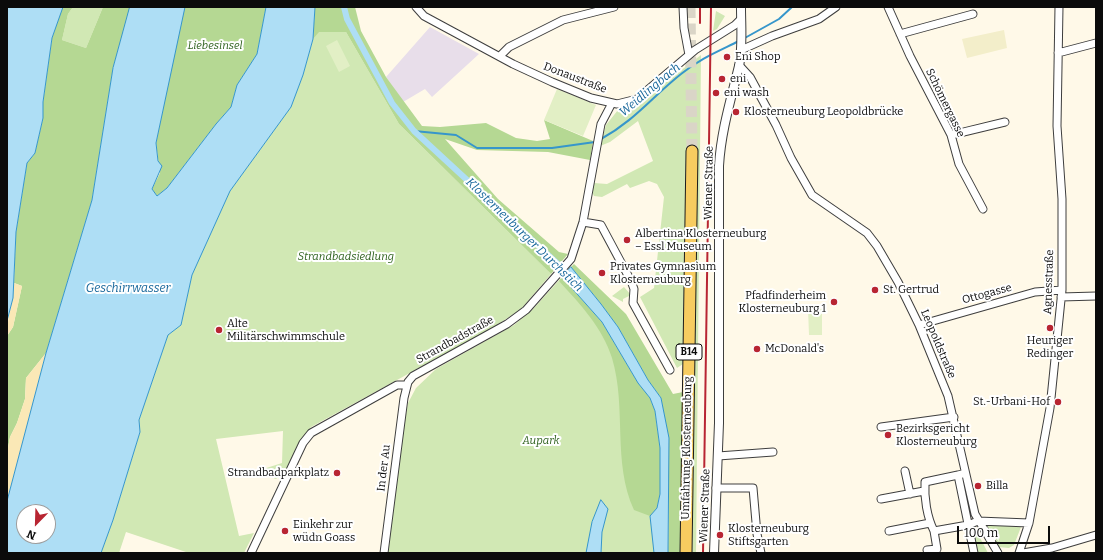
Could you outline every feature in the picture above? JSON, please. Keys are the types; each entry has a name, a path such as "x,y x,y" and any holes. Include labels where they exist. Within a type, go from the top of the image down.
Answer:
{"main road":[{"name":"Umfahrung Klosterneuburg","path":"686,553 692,151"}],"street":[{"name":"Donaustraße","path":"416,7 424,16 474,43 501,54 552,82 591,98 612,103 628,103 637,99 689,55 741,19"},
{"path":"501,54 509,47 563,20 614,7"},
{"path":"683,7 684,28 689,55"},
{"name":"Wiener Straße","path":"714,553 718,456 720,146 727,109 739,65 742,7"},
{"path":"741,48 819,19 836,7"},
{"name":"Schömergasse","path":"888,7 951,135 959,164 983,209"},
{"name":"Agnesstraße","path":"1019,553 1029,523 1050,408 1062,293 1062,199 1057,126 1059,7"},
{"path":"900,34 973,14"},
{"path":"1058,53 1096,43"},
{"name":"Leopoldstraße","path":"739,65 750,76 776,125 791,158 812,195 866,234 877,246 898,282 919,325 948,396 978,521 998,553"},
{"name":"Strandbadstraße","path":"251,553 303,443 312,433 397,385 407,385 414,376 507,324 526,310 572,259 583,222 600,129 604,116 612,103"},
{"path":"951,135 1005,122"},
{"path":"583,222 601,225 631,281 634,289 633,302 670,370"},
{"name":"Ottogasse","path":"919,325 1035,292 1096,296"},
{"name":"In der Au","path":"384,553 407,385"},
{"path":"881,427 954,417"},
{"path":"718,456 773,452"},
{"path":"906,471 910,494"},
{"path":"927,550 937,549 924,491 925,482 966,473"},
{"path":"958,475 974,553"},
{"path":"716,488 753,488 757,534 761,553"},
{"path":"881,499 924,491"},
{"path":"934,531 968,525 978,521 1029,523"},
{"path":"888,531 930,523"},
{"path":"1023,553 1052,548 1096,535"}],"shaded area":[{"path":"430,27 479,54 432,97 425,89 403,102 386,77"},
{"path":"1004,30 1007,48 967,58 962,39"}],"green space":[{"path":"62,7 73,7 68,14 62,40 86,48 103,7 130,7 113,68 92,200 46,353 26,378 25,399 17,423 10,437 7,453 7,336 13,327 22,286 14,283 16,232 27,163 35,153 43,118 43,102 52,38"},
{"path":"73,7 103,7 86,48 62,40 68,14"},
{"name":"Liebesinsel","path":"183,7 266,7 257,54 237,85 231,107 216,124 167,188 157,196 152,189 160,173 156,143"},
{"path":"315,7 355,7 361,31 386,77 422,126 440,127 486,123 516,138 537,141 550,139 544,120 593,141 590,160 548,152 477,150 445,139 498,199 559,252 568,254 551,274 399,124 346,32 319,32 313,39"},
{"path":"716,11 725,16 717,29 713,31"},
{"name":"Strandbadsiedlung","path":"318,32 346,32 399,124 551,274 521,309 494,327 311,427 287,468 276,479 257,471 282,463 283,431 216,439 239,536 254,533 244,553 189,553 126,532 119,553 101,553 113,520 140,432 139,420 168,335 181,325 192,275 230,191 291,107 303,75 313,39"},
{"path":"337,40 350,66 339,72 326,46"},
{"path":"701,55 696,553 692,553 697,148 686,148 683,364 677,368 640,297 654,288 664,197 657,184 649,181 630,188 627,184 602,197 594,196 592,192 594,183 607,184 653,161 638,121 610,142 600,146 606,125 618,110 628,111"},
{"path":"557,89 596,105 583,136 544,120"},
{"path":"574,264 626,314 673,394 683,392 680,553 668,553 669,488 661,398 648,380 618,327 571,267"},
{"name":"Aupark","path":"562,277 650,398 657,508 654,553 386,553 403,430 408,403 416,388 436,369 514,325 533,309"},
{"path":"562,277 602,322 638,383 650,398 655,411 660,448 660,494 657,508 650,516 634,510 627,492 621,454 619,396 612,358 608,347 590,316 559,281"},
{"path":"624,287 631,295 623,299 623,302 612,296"},
{"path":"808,309 822,309 822,335 809,335"},
{"path":"1020,524 1021,527 1014,545 1009,548 998,547 987,526 987,525"},
{"path":"972,529 976,530 988,553 976,553"}],"sand":[{"path":"14,283 22,286 13,327 7,336 8,323"},
{"path":"46,353 7,501 7,453 10,437 17,423 25,399 26,378"}],"water":[{"path":"7,7 63,7 52,38 43,102 43,118 35,153 27,163 16,232 13,298 7,321"},
{"name":"Geschirrwasser","path":"130,7 185,7 156,143 158,161 162,166 152,189 157,196 167,188 216,124 231,107 237,85 257,54 266,7 315,7 313,39 303,75 291,107 230,191 192,275 181,325 168,335 139,420 140,432 113,520 101,553 7,553 7,501 46,353 92,200 113,68"},
{"path":"571,267 618,327 648,380 661,398 669,438 668,553 654,553 650,516 657,508 660,494 660,448 655,411 650,398 638,383 602,322 562,277"},
{"path":"601,500 608,509 602,532 601,553 586,553 592,522"}],"waterway":[{"name":"Klosterneuburger Durchstich","path":"344,7 347,19 392,103 414,131 572,277"},
{"name":"Weidlingbach","path":"743,39 779,19 792,7"},
{"name":"Weidlingbach","path":"601,139 633,117 695,64 739,41"},
{"name":"Weidlingbach","path":"414,131 456,135 477,148 552,148 595,142"}],"tunnel":[{"path":"690,7 692,151"}],"railway":[{"path":"700,7 700,23"},
{"path":"703,553 711,7"}],"place":[{"name":"Eni Shop","path":"727,57"},
{"name":"eni","path":"722,79"},
{"name":"eni wash","path":"716,93"},
{"name":"Klosterneuburg Leopoldbrücke","path":"736,112"},
{"name":"Albertina Klosterneuburg – Essl Museum","path":"627,240"},
{"name":"Privates Gymnasium Klosterneuburg","path":"602,273"},
{"name":"St. Gertrud","path":"875,290"},
{"name":"Pfadfinderheim Klosterneuburg 1","path":"834,302"},
{"name":"Heuriger Redinger","path":"1050,328"},
{"name":"Alte Militärschwimmschule","path":"219,330"},
{"name":"McDonald's","path":"757,349"},
{"name":"St.-Urbani-Hof","path":"1058,402"},
{"name":"Bezirksgericht Klosterneuburg","path":"888,435"},
{"name":"Strandbadparkplatz","path":"337,473"},
{"name":"Billa","path":"978,486"},
{"name":"Einkehr zur wüdn Goass","path":"285,531"},
{"name":"Klosterneuburg Stiftsgarten","path":"720,535"}]}
